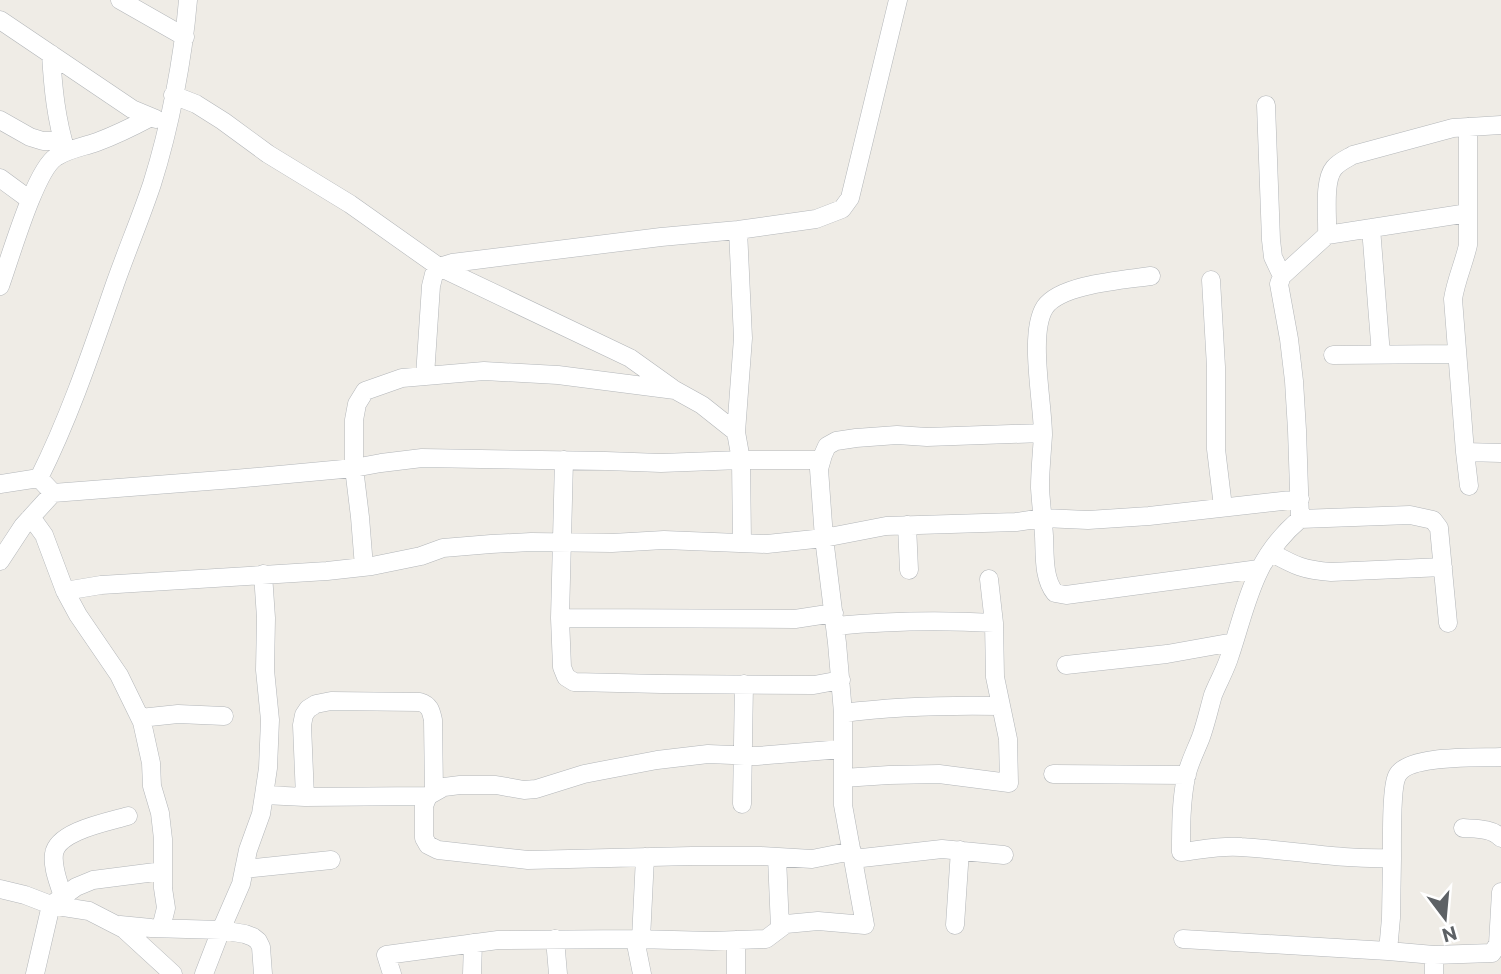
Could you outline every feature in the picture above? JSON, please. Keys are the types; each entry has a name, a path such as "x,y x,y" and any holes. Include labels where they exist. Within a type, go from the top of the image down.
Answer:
{"street":[{"path":"120,0 185,37"},
{"path":"39,478 52,453 97,337 152,184 159,121 173,95 185,37 188,0"},
{"path":"425,376 431,286 439,267 452,263 817,219 842,209 850,198 898,0"},
{"path":"0,20 132,109 159,121"},
{"path":"51,54 55,107 64,146"},
{"path":"173,95 195,104 223,121 268,154 349,204 439,267 631,358 675,390 702,405 736,432"},
{"path":"1266,105 1271,240 1273,257 1282,276"},
{"path":"0,120 30,137 64,146 95,143 159,121"},
{"path":"1327,235 1328,179 1340,162 1353,155 1453,128 1501,125"},
{"path":"1468,127 1468,245 1453,299 1469,486"},
{"path":"0,286 30,200 45,167 64,146"},
{"path":"0,177 30,200"},
{"path":"1300,519 1294,381 1279,289 1282,276 1327,235 1468,213"},
{"path":"1371,228 1381,355"},
{"path":"738,230 743,338 736,432 741,460 743,542"},
{"path":"1151,276 1083,287 1059,296 1046,306 1039,319 1037,347 1043,433 1040,490 1046,569 1050,586 1055,593 1066,595 1259,569"},
{"path":"1211,280 1216,367 1216,449 1223,507"},
{"path":"1333,355 1457,354"},
{"path":"364,567 354,468 354,420 357,404 365,391 402,378 484,370 558,375 675,390"},
{"path":"392,974 386,955 498,940 766,939 786,924 818,921 865,925 843,806 841,680 824,538 819,469 821,460 827,446 836,441 856,438 1043,433"},
{"path":"1465,452 1501,453"},
{"path":"0,561 31,517 53,492 354,468 422,458 661,463 821,460"},
{"path":"564,460 560,618 562,667 566,677 574,682 661,684 814,685 841,680"},
{"path":"0,484 39,478"},
{"path":"39,478 53,492"},
{"path":"65,591 101,585 364,567 421,556 443,548 517,542 612,543 664,540 767,544 824,538 886,526 1043,519 1088,520 1300,499"},
{"path":"1392,858 1334,856 1237,846 1181,852 1181,810 1187,775 1259,569 1289,528 1300,519 1410,515 1433,520 1439,528 1448,623"},
{"path":"31,517 44,535 65,591 78,615 119,675 141,718 163,839 166,908 161,928"},
{"path":"907,525 909,570"},
{"path":"1270,552 1299,568 1322,572 1443,566"},
{"path":"204,974 241,884 248,850 261,814 268,768 270,720 265,670 263,574"},
{"path":"843,778 939,774 1009,783 1008,739 995,677 994,623 989,579"},
{"path":"560,618 994,623"},
{"path":"1066,665 1167,654 1234,642"},
{"path":"742,804 744,684"},
{"path":"305,797 302,725 308,709 331,701 420,702 430,709 433,720 431,794 424,806 424,838 428,845 438,850 528,860 692,856 812,859 942,849 1004,855"},
{"path":"843,713 924,705 1001,706"},
{"path":"141,718 178,714 224,716"},
{"path":"264,795 305,797 431,794 444,787 460,785 496,785 524,790 536,789 584,774 657,760 708,754 757,756 842,749"},
{"path":"1388,951 1396,777 1402,769 1426,760 1501,757"},
{"path":"1053,774 1187,775"},
{"path":"35,974 57,901 54,851 60,841 69,834 128,816"},
{"path":"1463,828 1496,832 1501,838"},
{"path":"955,925 960,850"},
{"path":"642,974 638,939 645,857"},
{"path":"777,857 780,928"},
{"path":"244,869 331,860"},
{"path":"57,901 76,887 93,880 163,872"},
{"path":"0,890 57,901 89,911 124,929 173,974"},
{"path":"1183,939 1434,955 1492,953 1498,944 1501,892"},
{"path":"116,925 220,930 245,934 258,941 261,947 263,974"},
{"path":"555,939 558,974"},
{"path":"736,940 736,974"},
{"path":"472,974 473,943"},
{"path":"1434,955 1434,974"}]}
